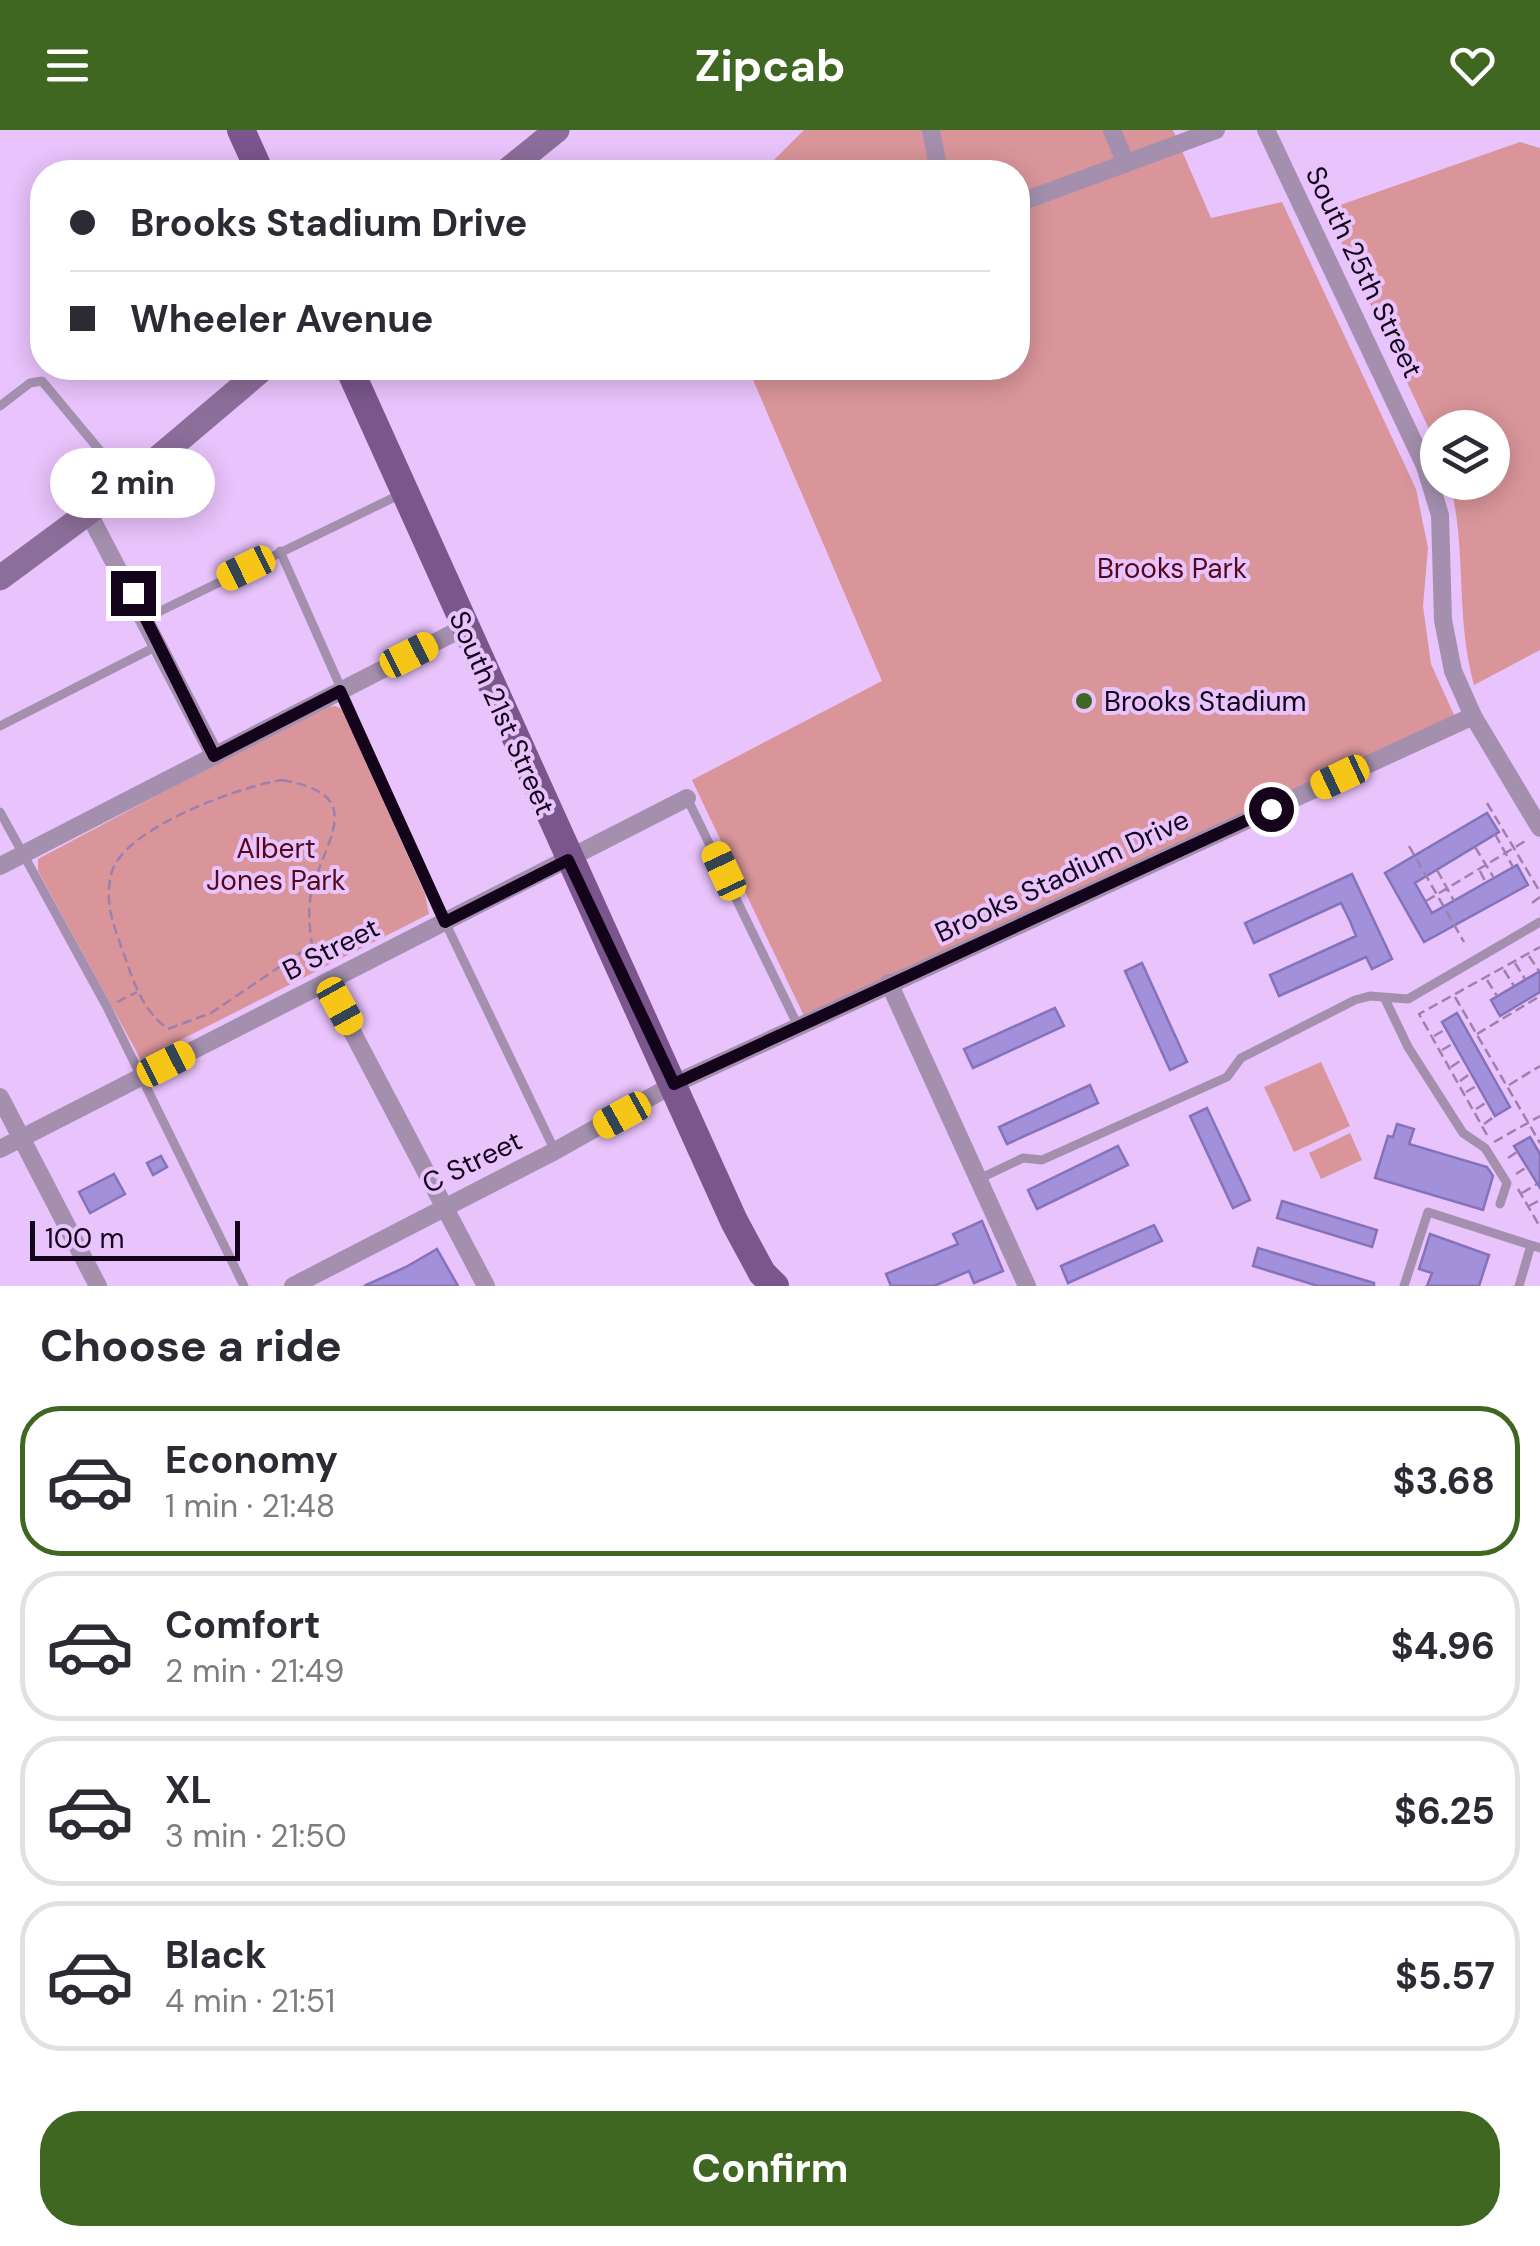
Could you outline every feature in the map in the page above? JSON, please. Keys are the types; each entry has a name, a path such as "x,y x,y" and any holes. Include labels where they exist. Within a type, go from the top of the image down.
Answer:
{"main road":[{"path":"241,130 255,160"},
{"name":"South 21st Street","path":"354,380 568,860 768,1279"}],"street":[{"path":"521,160 557,130"},
{"path":"931,130 937,160"},
{"path":"1112,130 1126,164"},
{"path":"1030,198 1216,130"},
{"name":"South 25th Street","path":"1266,130 1425,466 1443,541 1446,646 1472,716 1536,829"},
{"path":"0,578 90,514 250,380"},
{"path":"90,514 214,756"},
{"path":"0,866 463,628"},
{"name":"Brooks Stadium Drive","path":"674,1084 1472,716"},
{"name":"B Street","path":"0,1149 687,798"},
{"path":"326,982 486,1286"},
{"path":"889,983 1027,1286"},
{"name":"C Street","path":"293,1286 442,1206 556,1152 674,1084"},
{"path":"0,1097 98,1286"}],"lane":[{"path":"0,406 30,382 42,380 127,484"},
{"path":"146,618 404,492"},
{"path":"280,550 445,922 556,1152"},
{"path":"0,726 159,645"},
{"path":"687,798 798,1026"},
{"path":"0,812 106,1007 244,1286"},
{"path":"978,1179 1023,1158 1042,1160 1227,1077 1241,1058 1355,1000 1408,999 1540,922"},
{"path":"1385,998 1408,1048 1463,1133 1484,1148 1507,1183 1500,1204"},
{"path":"1404,1286 1428,1212 1536,1247 1519,1286"}],"path":[{"path":"282,780 315,789 336,817 336,833 314,884 309,911 312,945 183,1027 168,1029 154,1019 138,991 109,915 111,872 120,856 152,830 244,788 282,780"},
{"path":"1487,803 1540,894 1532,903"},
{"path":"1426,901 1514,849 1536,829"},
{"path":"1495,834 1513,867"},
{"path":"1409,846 1464,942"},
{"path":"1476,846 1494,878"},
{"path":"1437,870 1454,901"},
{"path":"1479,870 1486,883"},
{"path":"1496,1153 1419,1014 1540,947"},
{"path":"1528,954 1539,971"},
{"path":"1515,962 1525,979"},
{"path":"1503,969 1514,986"},
{"path":"1486,979 1497,996"},
{"path":"106,1007 138,991"},
{"path":"1455,996 1540,1142"},
{"path":"1477,1034 1540,996"},
{"path":"1432,1037 1446,1029"},
{"path":"1440,1051 1454,1043"},
{"path":"1450,1068 1463,1059"},
{"path":"1508,1085 1540,1066"},
{"path":"1458,1082 1471,1073"},
{"path":"1465,1093 1478,1085"},
{"path":"1475,1110 1487,1102"},
{"path":"1483,1124 1495,1116"},
{"path":"1491,1144 1540,1116"},
{"path":"1502,1162 1517,1152"},
{"path":"1527,1168 1511,1178 1540,1227"},
{"path":"1521,1194 1537,1184"},
{"path":"1528,1206 1540,1200"}],"green space":[{"name":"Brooks Park","path":"804,130 1173,130 1211,218 1282,202 1416,489 1428,548 1423,606 1431,664 1455,717 804,1016 692,780 882,681 753,380 1030,380 1030,160 774,160"},
{"path":"1520,142 1540,148 1540,650 1474,685 1465,633 1453,500 1510,500 1510,410 1420,410 1326,210"},
{"name":"Albert Jones Park","path":"321,708 342,709 425,894 429,914 141,1060 38,871 38,859"},
{"path":"1321,1062 1350,1126 1294,1152 1264,1087"},
{"path":"1350,1133 1362,1160 1321,1179 1309,1153"}],"building":[{"path":"1487,813 1499,832 1415,883 1432,913 1517,865 1528,885 1424,942 1385,873"},
{"path":"1352,874 1392,959 1372,969 1366,957 1279,996 1270,975 1356,936 1350,921 1341,903 1254,943 1245,923"},
{"path":"1142,963 1187,1062 1170,1070 1125,971"},
{"path":"1540,971 1540,992 1500,1016 1491,1000"},
{"path":"1055,1008 1064,1026 973,1068 964,1049"},
{"path":"1457,1013 1510,1107 1495,1116 1442,1022"},
{"path":"1090,1085 1098,1103 1007,1144 999,1127"},
{"path":"1207,1108 1250,1200 1233,1208 1190,1116"},
{"path":"1397,1124 1414,1129 1409,1144 1487,1167 1493,1176 1483,1210 1375,1178 1388,1136 1393,1137"},
{"path":"1530,1137 1540,1154 1540,1188 1514,1146"},
{"path":"1118,1146 1128,1165 1037,1209 1028,1190"},
{"path":"161,1156 167,1167 153,1175 147,1163"},
{"path":"114,1174 125,1194 90,1213 79,1192"},
{"path":"1282,1201 1377,1230 1372,1247 1277,1218"},
{"path":"982,1221 1003,1271 974,1283 969,1271 934,1286 891,1286 886,1274 958,1244 953,1234"},
{"path":"1154,1225 1162,1241 1068,1283 1061,1266"},
{"path":"1430,1234 1489,1255 1479,1286 1427,1286 1432,1273 1419,1269"},
{"path":"1258,1248 1374,1286 1318,1286 1253,1266"},
{"path":"437,1249 458,1286 364,1286 406,1267"}],"place":[{"name":"Brooks Stadium","path":"1084,701"}],"route":[{"path":"133,593 214,756 340,691 445,922 568,860 674,1084 1271,809"}]}
